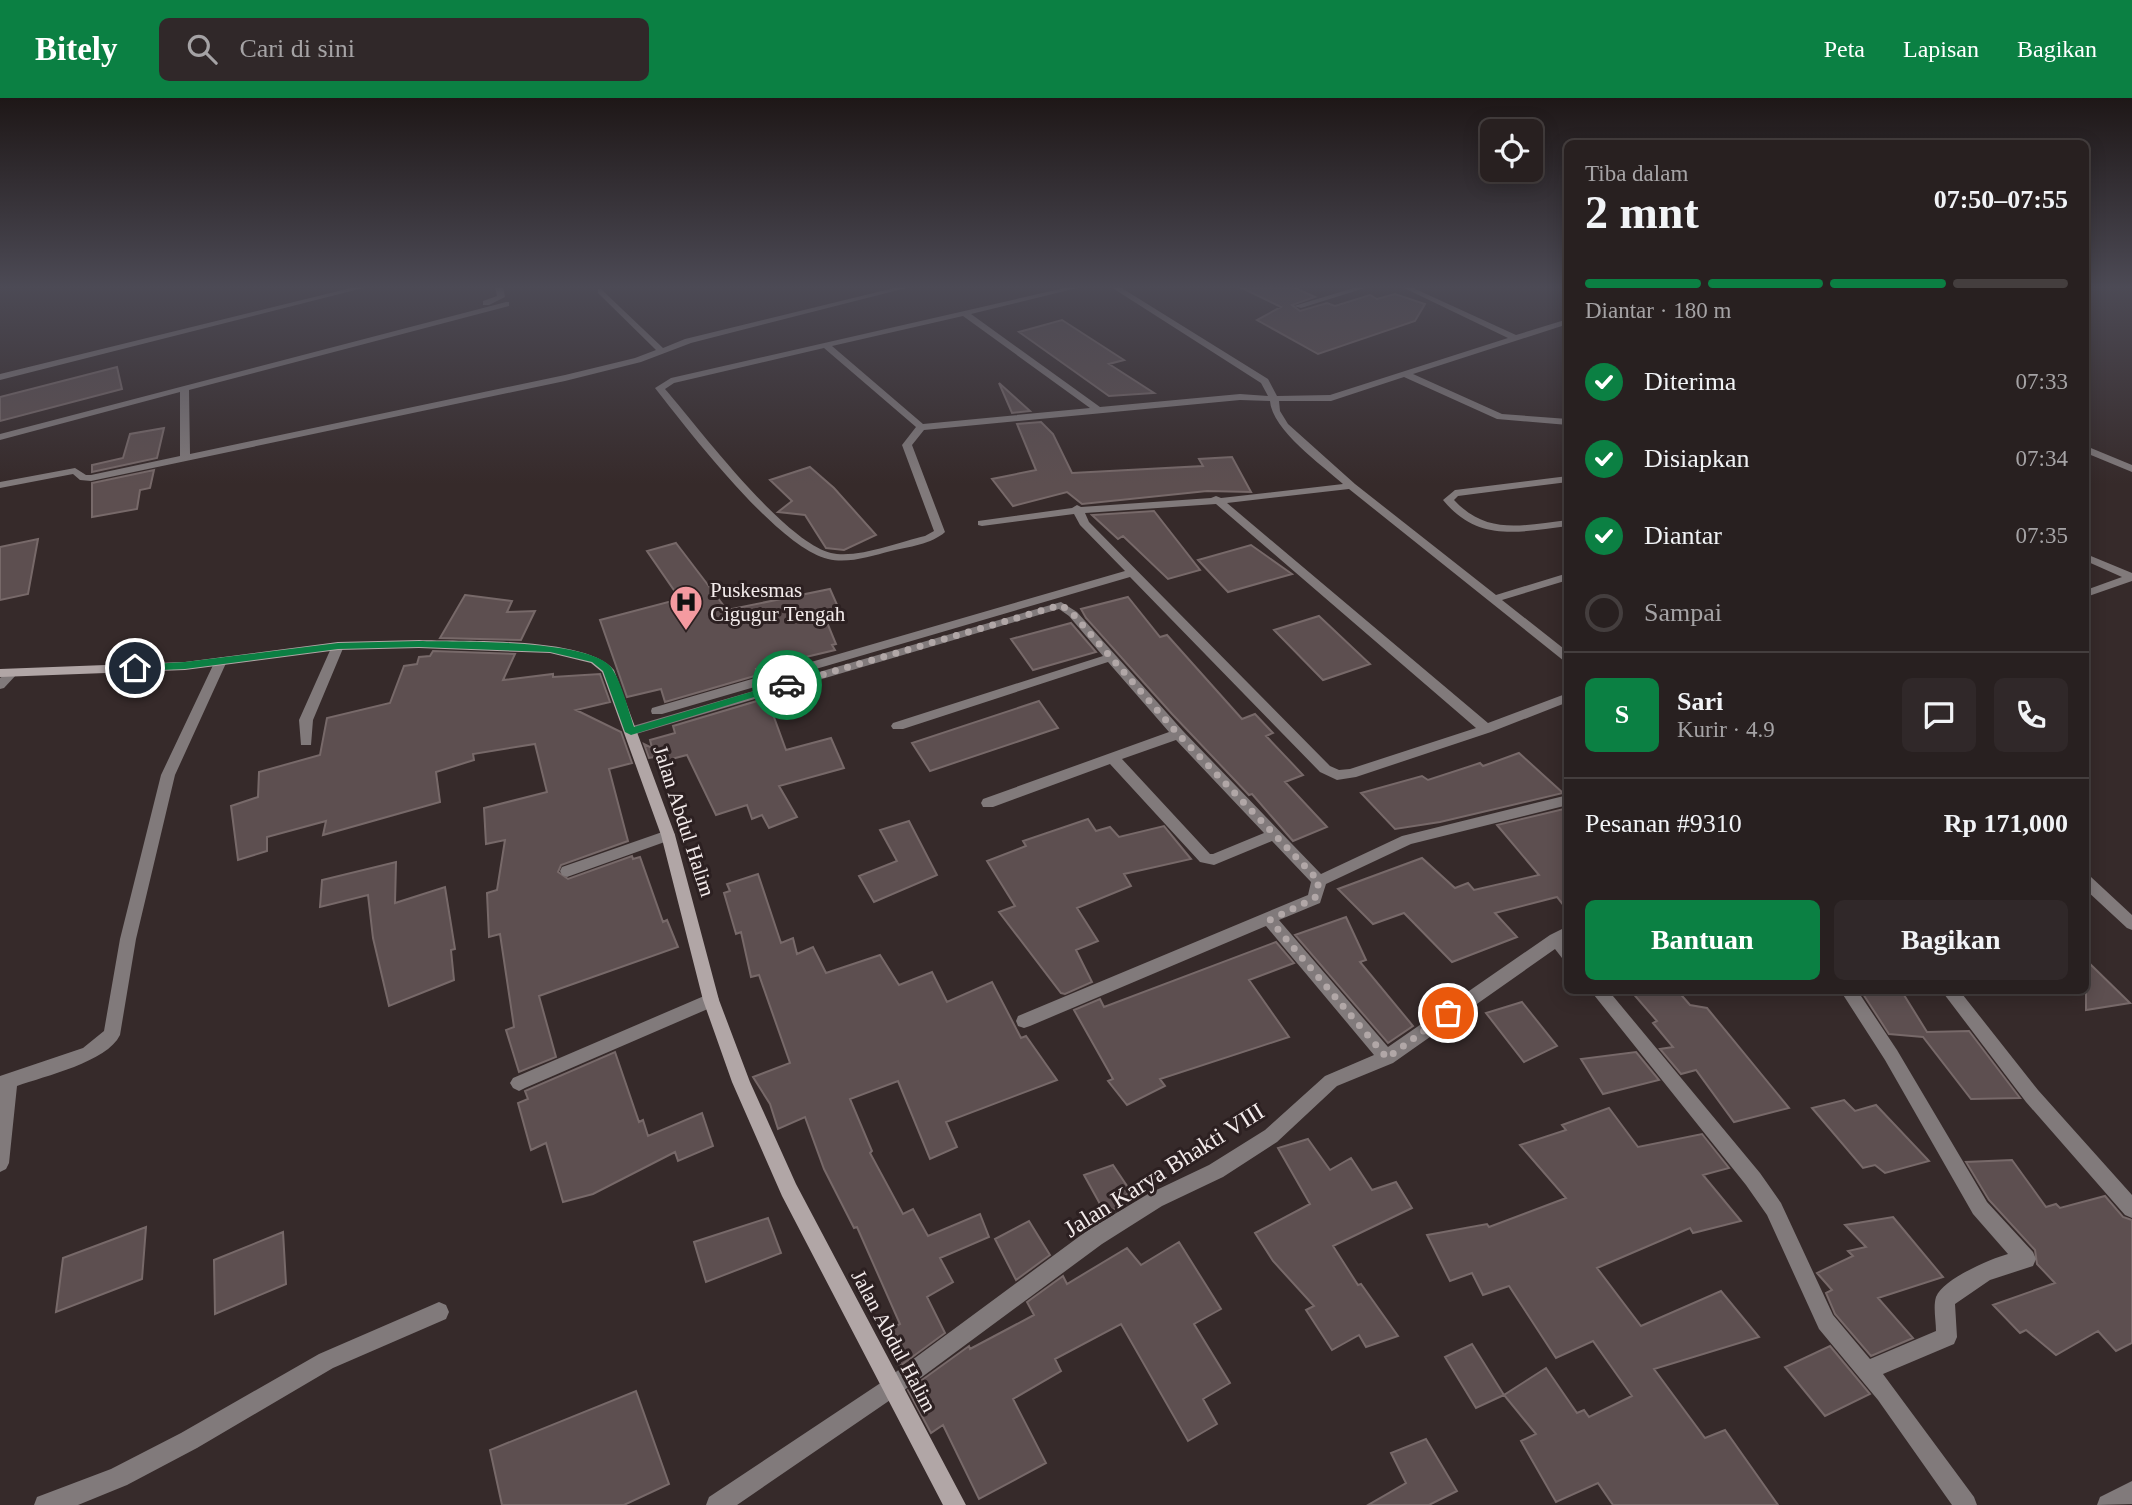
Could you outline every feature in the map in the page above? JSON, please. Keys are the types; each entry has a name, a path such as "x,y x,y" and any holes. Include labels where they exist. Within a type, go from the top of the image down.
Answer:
{"street":[{"path":"0,377 97,353"},
{"path":"0,438 324,353"},
{"path":"0,485 75,471 85,478 91,478 565,377 659,353"},
{"path":"797,353 671,381 660,388 772,518 816,554 832,557 929,538 940,533 907,445 921,427"},
{"path":"835,353 921,427 1240,397 1331,398 1473,353"},
{"path":"1019,353 1098,410"},
{"path":"1220,353 1265,381 1274,398 1275,411 1285,426 1351,486 1564,655"},
{"path":"1407,375 1500,417 1564,422"},
{"path":"185,390 185,458"},
{"path":"2089,450 2132,470"},
{"path":"1564,479 1455,493 1448,500 1468,518 1488,529 1564,523"},
{"path":"982,523 1077,508 1296,496 1351,486"},
{"path":"1216,499 1486,729"},
{"path":"1077,508 1084,523 1132,573 1325,769 1337,775 1351,774 1486,729 1564,699"},
{"path":"2089,558 2132,577"},
{"path":"657,711 1132,573"},
{"path":"1494,599 1564,577"},
{"path":"2089,593 2132,577"},
{"path":"631,732 1061,605 1073,614 1109,658 1272,835 1319,881"},
{"name":"Jalan Abdul Halim","path":"6,673 220,661 338,646 482,645 550,649 578,654 596,660 608,670 668,835 711,1000 741,1082 789,1190 955,1505"},
{"path":"306,742 306,720 338,646"},
{"path":"898,726 1109,658"},
{"path":"0,1163 4,1083 89,1053 112,1035 128,939 168,775 220,661"},
{"path":"0,685 6,673"},
{"path":"988,803 1178,734"},
{"path":"1113,758 1205,858 1214,860 1272,835"},
{"path":"1319,881 1408,840 1564,801"},
{"path":"567,871 668,835"},
{"path":"1024,1021 1270,920 1315,898 1319,881"},
{"path":"2089,884 2132,925"},
{"path":"1270,920 1387,1058"},
{"name":"Jalan Karya Bhakti VIII","path":"717,1505 892,1387 1095,1237 1155,1200 1216,1171 1271,1136 1331,1081 1387,1058 1564,942"},
{"path":"1601,994 1774,1209 1826,1322 1867,1371 1966,1505"},
{"path":"1851,994 1891,1055 1980,1208 2026,1259 2001,1264 1966,1282 1945,1300 1947,1337 1867,1371"},
{"path":"1951,994 2032,1096 2132,1209"},
{"path":"519,1083 711,1000"},
{"path":"45,1505 72,1497 155,1460 327,1361 439,1312"},
{"path":"2108,1505 2132,1492"}],"building":[{"path":"1048,353 1113,353 1124,360 1109,364 1154,393 1109,396"},
{"path":"117,367 122,389 0,421 0,397"},
{"path":"999,383 1030,411 1012,413"},
{"path":"1041,422 1053,434 1072,473 1203,466 1199,459 1232,457 1251,492 1207,491 1082,504 1067,492 1013,506 992,479 1036,470 1017,424"},
{"path":"164,428 157,458 92,472 92,465 123,458 130,434"},
{"path":"810,467 834,488 876,535 844,550 826,548 805,515 778,512 792,501 770,480"},
{"path":"154,470 150,488 140,490 137,509 92,517 92,483"},
{"path":"1154,511 1200,570 1168,579 1123,536 1118,539 1092,515"},
{"path":"38,539 28,594 0,600 0,547"},
{"path":"676,543 727,610 830,589 842,616 826,620 836,644 832,645 835,650 756,669 758,675 665,702 661,689 627,697 600,620 680,599 647,551"},
{"path":"1251,545 1292,574 1228,592 1198,560"},
{"path":"465,595 512,601 507,612 535,611 521,640 440,638"},
{"path":"1128,597 1160,637 1167,635 1242,719 1255,714 1273,733 1266,736 1303,775 1285,782 1327,827 1293,841 1252,794 1249,795 1172,714 1086,618 1081,609"},
{"path":"1319,616 1370,664 1323,680 1274,630"},
{"path":"1071,623 1096,652 1033,670 1011,639"},
{"path":"433,651 515,654 503,680 553,674 553,677 600,674 610,702 576,710 621,732 632,763 609,769 628,841 561,865 558,872 568,879 632,856 633,859 640,857 663,922 667,920 678,947 539,996 556,1057 519,1072 506,1030 514,1027 500,934 489,937 487,893 497,890 505,840 486,844 484,808 547,792 535,744 473,754 474,760 436,772 440,802 323,835 326,821 267,837 267,851 238,860 231,806 258,797 259,772 320,755 327,718 390,703 404,666 417,664 419,657 430,656"},
{"path":"767,698 786,750 831,738 844,768 779,786 797,817 769,828 762,815 752,819 747,805 716,815 687,755 656,763 655,757 649,758 644,744 652,748 650,740 675,733 673,726"},
{"path":"1039,701 1058,728 930,771 912,743"},
{"path":"1519,753 1563,793 1440,822 1395,829 1361,793 1422,776 1428,780 1480,763 1483,766"},
{"path":"1564,809 1564,906 1557,897 1495,913 1517,937 1452,962 1404,913 1373,924 1338,889 1422,858 1455,888 1468,883 1474,890 1539,875 1497,825"},
{"path":"1088,819 1096,831 1110,827 1119,837 1164,826 1191,859 1124,874 1131,886 1077,908 1098,941 1076,950 1092,982 1065,994 1061,993 999,912 1015,906 987,861 1026,846 1023,841"},
{"path":"909,821 937,875 874,902 859,876 897,861 880,830"},
{"path":"396,862 395,903 445,887 455,949 451,950 454,980 389,1006 373,938 368,895 320,907 322,880"},
{"path":"758,874 781,943 793,938 797,954 813,947 826,973 880,955 899,985 932,972 947,1002 992,982 1021,1038 1026,1036 1057,1080 946,1122 957,1147 930,1159 898,1081 850,1099 872,1151 870,1153 903,1214 913,1209 928,1236 980,1214 989,1237 940,1258 953,1282 927,1297 945,1333 900,1366 885,1332 900,1324 857,1227 854,1228 824,1169 805,1117 778,1129 770,1104 753,1077 790,1063 759,975 751,977 741,932 736,934 724,893 730,891 727,884"},
{"path":"1346,917 1366,960 1360,962 1413,1026 1388,1043 1295,935"},
{"path":"1276,942 1294,963 1249,980 1289,1037 1160,1079 1165,1086 1127,1105 1108,1081 1113,1079 1074,1010 1100,999 1104,1007"},
{"path":"2089,963 2130,1003 2086,1010 2086,994 2089,994"},
{"path":"1633,994 1680,994 1690,1005 1707,1008 1789,1108 1734,1122 1696,1070 1681,1074 1660,1049 1673,1047 1653,1023 1657,1021"},
{"path":"1863,994 1904,995 1927,1032 1969,1031 2020,1098 1971,1099 1923,1037 1889,1034"},
{"path":"1522,1002 1557,1046 1524,1062 1486,1013"},
{"path":"615,1052 639,1122 643,1120 648,1136 702,1113 713,1146 678,1161 675,1152 593,1194 563,1202 546,1143 531,1150 518,1103 528,1099 525,1091"},
{"path":"1636,1052 1659,1080 1603,1094 1581,1059"},
{"path":"1844,1100 1855,1111 1876,1105 1929,1161 1885,1173 1875,1165 1863,1168 1812,1108"},
{"path":"1609,1108 1638,1147 1702,1134 1729,1168 1703,1175 1741,1221 1693,1233 1690,1228 1597,1268 1641,1326 1721,1291 1759,1337 1654,1369 1705,1438 1725,1430 1778,1505 1613,1505 1598,1483 1556,1502 1521,1441 1536,1434 1504,1395 1546,1368 1577,1413 1584,1410 1589,1417 1632,1396 1593,1341 1556,1358 1509,1286 1483,1295 1472,1273 1450,1281 1427,1235 1487,1224 1489,1227 1566,1198 1520,1145 1566,1130 1562,1125"},
{"path":"1308,1139 1330,1170 1351,1158 1372,1190 1396,1182 1412,1208 1333,1246 1358,1285 1361,1284 1398,1336 1366,1347 1359,1335 1332,1350 1306,1310 1314,1306 1273,1261 1255,1233 1310,1204 1278,1148"},
{"path":"2012,1160 2046,1207 2056,1204 2060,1208 2105,1196 2123,1217 2132,1220 2132,1343 2116,1351 2098,1331 2056,1355 2026,1330 2020,1333 1993,1305 2055,1283 2037,1264 2035,1250 1989,1200 1966,1162"},
{"path":"1113,1165 1131,1192 1124,1196 1130,1202 1105,1213 1084,1175"},
{"path":"1893,1217 1943,1277 1878,1298 1913,1338 1871,1356 1835,1314 1826,1293 1832,1290 1817,1273 1853,1256 1848,1251 1866,1247 1845,1225"},
{"path":"768,1218 781,1253 706,1282 694,1242"},
{"path":"1029,1221 1050,1255 1016,1280 995,1239"},
{"path":"146,1227 142,1279 56,1312 63,1258"},
{"path":"283,1232 286,1284 215,1314 214,1260"},
{"path":"1179,1242 1221,1309 1194,1324 1230,1383 1203,1399 1217,1424 1188,1441 1121,1324 1055,1359 1061,1371 1013,1399 1046,1463 979,1499 943,1425 931,1433 908,1390 969,1346 970,1349 1034,1315 1027,1302 1063,1276 1067,1284 1127,1248 1141,1265"},
{"path":"1472,1344 1504,1395 1476,1408 1445,1357"},
{"path":"1830,1346 1870,1394 1825,1416 1785,1367"},
{"path":"636,1391 669,1484 624,1505 502,1505 490,1450"},
{"path":"1426,1439 1457,1491 1429,1505 1368,1505 1406,1483 1391,1453"}],"way so far":[{"path":"787,685 1061,605 1073,614 1109,658 1272,835 1319,881 1315,898 1270,920 1387,1058 1448,1013"}],"place":[{"name":"Puskesmas Cigugur Tengah","path":"686,632"}],"route":[{"path":"135,668 185,666 338,646 419,644 550,649 596,660 608,670 631,732 787,685"}]}
